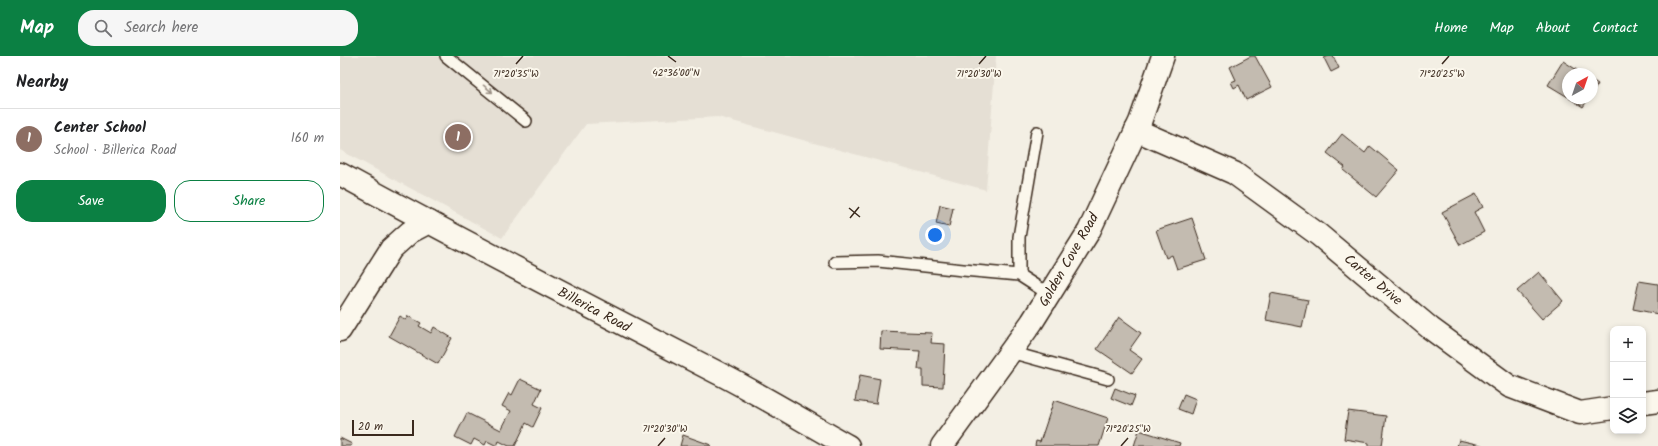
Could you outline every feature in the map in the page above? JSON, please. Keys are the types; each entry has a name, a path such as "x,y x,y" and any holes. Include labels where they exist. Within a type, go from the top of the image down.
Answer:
{"main road":[{"name":"Golden Cove Road","path":"942,446 1050,295 1089,231 1136,130 1163,56"},
{"name":"Carter Drive","path":"1136,130 1234,173 1319,235 1430,328 1509,386 1580,413 1610,408"},
{"name":"Billerica Road","path":"340,174 671,350 725,377 848,446"},
{"path":"340,330 391,249 410,232 429,222"},
{"path":"1646,403 1658,401"}],"lane":[{"path":"446,56 526,121"},
{"path":"1019,275 1019,237 1038,132"},
{"path":"835,262 878,261 1019,275 1050,295"},
{"path":"1010,352 1108,379"}],"shaded area":[{"path":"340,56 996,56 986,190 718,117 586,124 502,238 340,150"}],"building":[{"path":"1251,56 1255,56 1272,87 1246,100 1239,85 1234,88 1231,82 1236,80 1230,67"},
{"path":"1333,56 1339,68 1331,72 1324,58"},
{"path":"1563,61 1574,68 1562,68 1562,93 1548,85"},
{"path":"1578,104 1585,104 1583,107"},
{"path":"1342,134 1365,153 1370,146 1399,170 1376,197 1343,170 1345,167 1327,153"},
{"path":"1476,194 1483,207 1474,212 1484,232 1460,245 1442,212"},
{"path":"940,205 953,208 949,227 936,224"},
{"path":"1192,218 1206,260 1177,269 1172,255 1166,258 1156,230"},
{"path":"1539,272 1563,301 1542,319 1517,291"},
{"path":"1639,281 1658,284 1658,314 1633,309"},
{"path":"1271,293 1308,300 1302,327 1266,320"},
{"path":"400,316 406,320 408,316 421,323 419,326 431,333 434,327 452,338 438,364 389,336"},
{"path":"1119,317 1141,333 1129,350 1142,359 1132,373 1097,349"},
{"path":"881,331 932,333 931,343 945,344 943,387 923,386 923,369 918,369 920,351 880,349"},
{"path":"860,375 880,379 876,404 855,401"},
{"path":"520,379 541,389 534,404 542,408 533,427 526,423 515,446 509,446 499,441 497,446 487,441 485,445 474,439 471,445 455,437 467,413 501,430 511,411 502,406 509,393 512,395"},
{"path":"1115,388 1135,396 1131,406 1111,398"},
{"path":"1184,394 1196,399 1191,414 1178,409"},
{"path":"1054,400 1108,418 1099,446 1035,446 1036,441 1040,442"},
{"path":"1348,411 1386,416 1382,446 1369,446 1369,443 1344,439"},
{"path":"1139,430 1180,443 1179,446 1134,446"},
{"path":"683,435 711,445 711,446 680,446"},
{"path":"340,438 352,444 351,446 340,446"},
{"path":"1459,440 1485,446 1457,446"}],"place":[{"name":"Center School","path":"458,137"}]}
